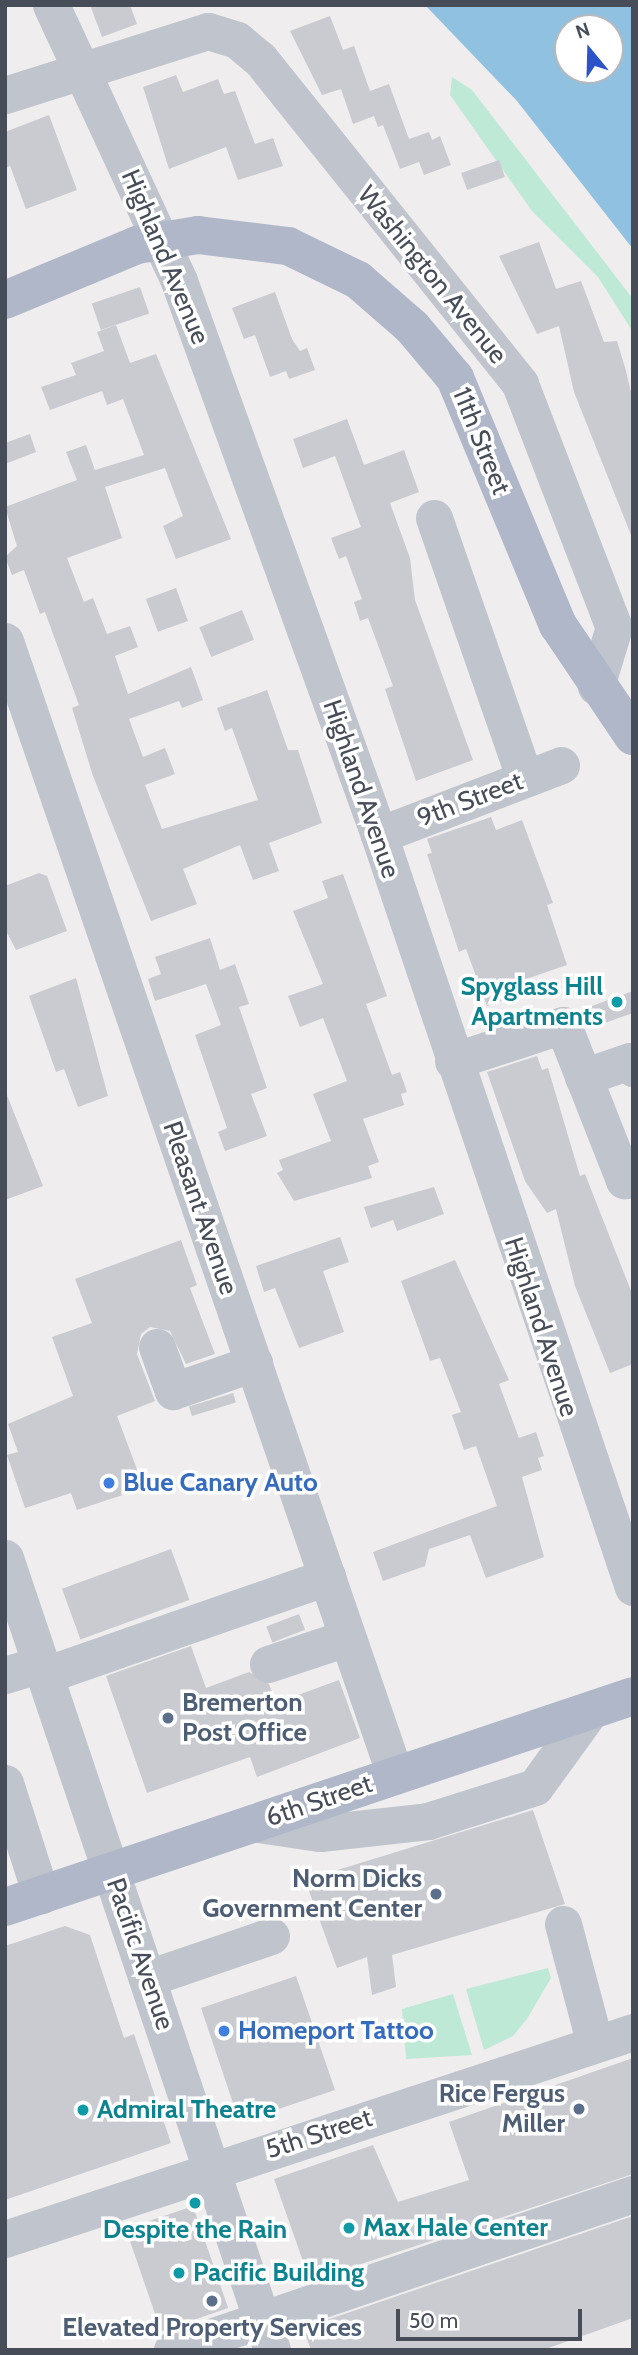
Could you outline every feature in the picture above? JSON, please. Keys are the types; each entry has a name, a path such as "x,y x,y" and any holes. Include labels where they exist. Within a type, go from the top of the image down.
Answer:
{"main road":[{"name":"11th Street","path":"5,282 76,266 162,239 240,236 303,252 358,280 412,327 469,402 540,588 596,686 633,736"},
{"name":"11th Street","path":"5,300 76,266"},
{"name":"6th Street","path":"5,1907 633,1696"}],"street":[{"name":"Highland Avenue","path":"51,5 162,239 379,835 453,1061 633,1587"},
{"name":"Washington Avenue","path":"82,68 208,32 237,40 260,60 520,384 614,627 596,686"},
{"path":"5,94 82,68"},
{"path":"434,518 525,779"},
{"name":"Pleasant Avenue","path":"5,641 395,1775"},
{"name":"9th Street","path":"379,835 561,765"},
{"path":"453,1061 563,1025 624,1180 633,1180"},
{"path":"583,1077 630,1061 633,1068"},
{"path":"157,1347 173,1391 254,1363"},
{"name":"Pacific Avenue","path":"5,1558 11,1596 43,1669 267,2335"},
{"path":"5,1675 43,1669 327,1577"},
{"path":"268,1664 346,1638"},
{"path":"252,1823 320,1833 428,1821 535,1787 590,1711"},
{"path":"5,1783 41,1895"},
{"path":"557,1926 595,2044"},
{"path":"148,1978 271,1936"},
{"name":"5th Street","path":"5,2239 633,2032"},
{"path":"172,2350 267,2335 633,2194"}],"green space":[{"path":"452,77 472,90 633,299 633,332 598,277 532,211 450,95"},
{"path":"548,1968 551,1978 527,2019 513,2036 484,2050 466,1989"},
{"path":"453,1994 472,2055 406,2059 402,2009"}],"water":[{"path":"425,5 633,5 633,249 517,101"}],"building":[{"path":"90,5 130,5 137,24 102,37"},
{"path":"330,16 343,50 354,46 370,91 389,84 409,139 429,132 432,140 440,136 451,165 424,175 419,162 400,169 383,125 378,127 374,116 353,124 341,89 322,95 290,31"},
{"path":"176,75 183,92 218,79 224,94 235,91 255,144 273,138 283,166 238,180 226,147 169,169 143,87"},
{"path":"49,115 77,190 26,209 10,166 5,168 5,132"},
{"path":"499,160 505,177 467,190 461,173"},
{"path":"539,242 556,289 581,281 604,342 617,341 633,401 633,540 574,392 559,326 537,334 499,256"},
{"path":"140,287 149,313 101,330 92,304"},
{"path":"275,292 292,339 300,351 307,348 315,370 289,379 286,371 270,377 255,335 244,339 232,308"},
{"path":"116,325 130,363 156,354 231,539 176,559 163,526 183,516 165,468 105,487 122,538 67,558 84,602 93,598 107,634 130,626 138,647 115,656 128,694 191,667 203,700 182,708 179,701 129,719 143,757 165,748 175,774 145,785 162,829 258,800 232,728 225,731 217,708 267,690 288,750 298,750 322,823 269,843 279,871 253,880 240,845 183,869 197,904 151,921 93,776 72,708 79,705 45,612 40,614 24,570 12,575 5,557 17,546 5,507 77,480 66,452 86,445 95,470 144,455 123,399 107,405 102,391 50,410 41,387 76,375 71,363 104,351 97,332"},
{"path":"347,419 364,465 404,450 419,492 390,503 410,558 415,600 473,760 416,781 385,689 393,686 368,618 360,621 354,602 362,599 346,556 339,559 331,538 361,527 335,456 303,468 293,439"},
{"path":"30,434 36,452 5,464 5,443"},
{"path":"176,588 188,621 158,632 146,599"},
{"path":"242,610 254,640 211,657 199,627"},
{"path":"491,817 496,830 522,820 553,903 547,905 567,965 506,986 510,998 487,1006 466,949 459,952 427,854 432,853 427,839"},
{"path":"39,873 47,876 67,931 16,950 5,929 5,886"},
{"path":"343,874 387,996 366,1004 392,1075 400,1072 407,1092 401,1094 404,1105 363,1119 379,1162 368,1166 372,1178 294,1201 277,1173 283,1170 279,1160 331,1141 313,1094 347,1081 323,1018 300,1027 288,996 323,984 293,911 328,898 322,881"},
{"path":"210,938 220,970 235,964 249,1004 239,1007 267,1088 251,1094 267,1136 225,1151 218,1132 227,1128 195,1035 221,1025 206,984 155,1001 148,979 161,974 155,957"},
{"path":"76,978 108,1096 78,1107 64,1069 56,1072 29,996"},
{"name":"Spyglass Hill Apartments","path":"633,991 633,1013 596,1026 589,1007"},
{"path":"537,1056 542,1070 548,1068 580,1176 585,1174 633,1296 633,1364 610,1373 575,1286 556,1209 547,1213 525,1181 487,1072"},
{"path":"5,1090 43,1186 5,1200"},
{"path":"434,1187 444,1214 397,1231 393,1220 371,1228 364,1207"},
{"path":"340,1237 349,1262 323,1271 344,1332 299,1348 275,1288 264,1292 256,1266"},
{"path":"181,1240 197,1285 190,1288 215,1354 186,1364 170,1331 150,1327 141,1334 137,1354 155,1401 117,1416 144,1488 77,1510 71,1493 25,1508 7,1455 18,1452 8,1424 73,1396 52,1337 92,1323 75,1279"},
{"path":"455,1260 509,1380 499,1384 519,1438 536,1432 544,1456 538,1458 542,1470 522,1477 544,1557 486,1578 470,1535 429,1549 425,1566 383,1581 373,1552 497,1506 476,1446 464,1450 452,1415 461,1412 440,1358 430,1361 401,1281"},
{"path":"233,1393 236,1403 192,1416 189,1406"},
{"path":"171,1549 189,1600 80,1639 62,1589"},
{"path":"299,1614 305,1630 272,1642 266,1627"},
{"path":"191,1646 206,1688 249,1672 269,1684 276,1703 339,1680 360,1738 257,1777 250,1757 147,1793 106,1676"},
{"name":"Norm Dicks Government Center","path":"533,1810 565,1904 392,1955 396,1987 372,1995 367,1957 337,1968 305,1880"},
{"path":"65,1926 90,1935 124,2038 134,2034 171,2143 5,2200 5,1946"},
{"path":"296,1976 335,2090 246,2120 242,2110 236,2112 201,2008"},
{"path":"633,2058 633,2174 310,2281 274,2179 373,2145 398,2202 469,2180 449,2122"},
{"name":"Pacific Building","path":"193,2206 228,2308 161,2331 126,2229"},
{"path":"633,2216 633,2318 543,2350 311,2350 303,2328"}],"place":[{"name":"Spyglass Hill Apartments","path":"617,1002"},
{"name":"Blue Canary Auto","path":"109,1483"},
{"name":"Bremerton Post Office","path":"168,1718"},
{"name":"Norm Dicks Government Center","path":"436,1894"},
{"name":"Homeport Tattoo","path":"224,2031"},
{"name":"Rice Fergus Miller","path":"579,2109"},
{"name":"Admiral Theatre","path":"83,2110"},
{"name":"Despite the Rain","path":"195,2203"},
{"name":"Max Hale Center","path":"349,2228"},
{"name":"Pacific Building","path":"179,2273"},
{"name":"Elevated Property Services","path":"212,2301"}]}
